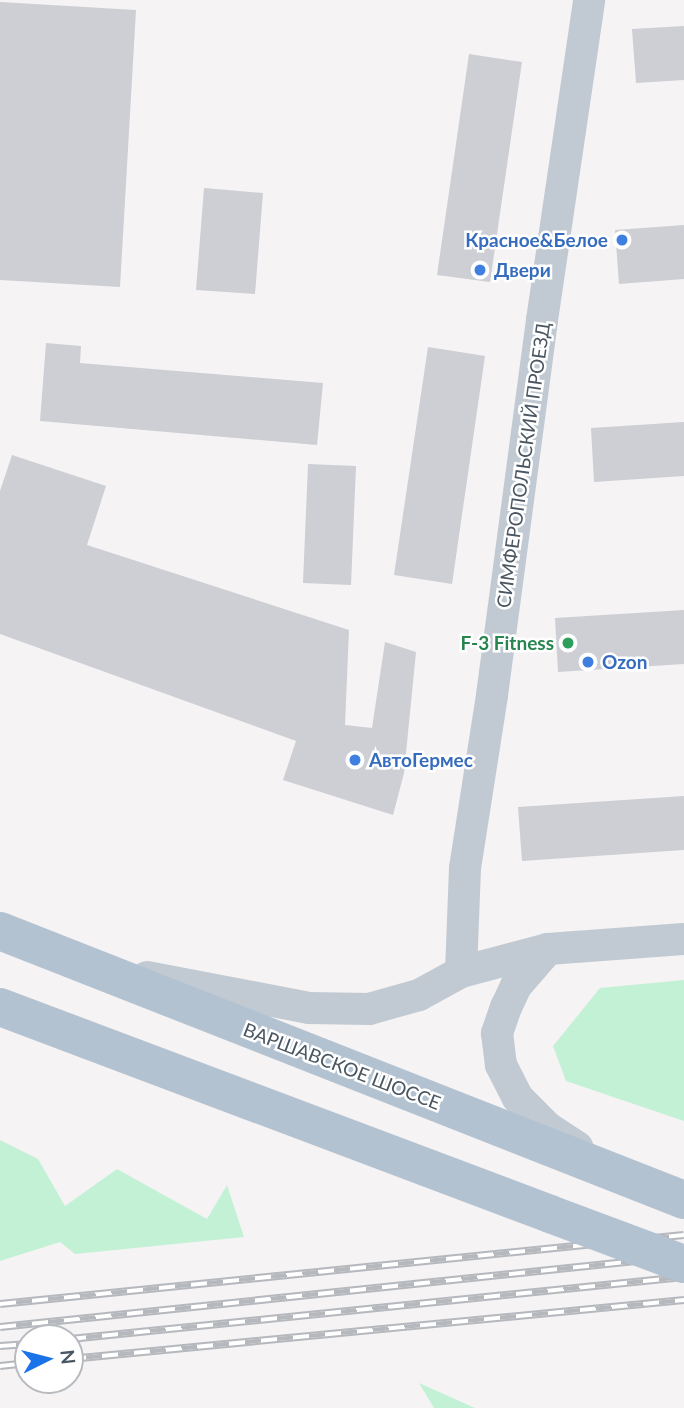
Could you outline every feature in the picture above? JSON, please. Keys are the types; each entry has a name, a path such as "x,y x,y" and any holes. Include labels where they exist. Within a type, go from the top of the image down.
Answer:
{"main road":[{"name":"ВАРШАВСКОЕ ШОССЕ","path":"0,931 684,1200"},
{"path":"0,1007 684,1265"}],"street":[{"name":"СИМФЕРОПОЛЬСКИЙ ПРОЕЗД","path":"461,972 465,868 492,695 542,320 589,0"},
{"path":"87,966 309,1008 357,1009 395,1004 461,972 548,948 684,939"},
{"path":"548,948 516,986 506,1007 497,1033 501,1065 518,1098 548,1129 622,1176"}],"green space":[{"path":"684,980 684,1121 566,1081 553,1046 600,988"},
{"path":"0,1140 38,1159 65,1206 117,1169 207,1219 227,1185 244,1237 75,1254 60,1242 0,1261"},
{"path":"419,1383 475,1408 434,1408"}],"building":[{"path":"0,2 136,10 120,287 0,280"},
{"path":"684,26 684,80 636,83 632,29"},
{"path":"469,54 522,62 490,282 437,275"},
{"path":"204,188 263,193 255,294 196,290"},
{"path":"684,225 684,279 619,284 615,230"},
{"path":"46,343 81,346 80,363 323,383 317,445 40,421"},
{"path":"428,347 485,356 452,584 394,575"},
{"path":"684,422 684,476 594,482 591,428"},
{"path":"12,455 106,486 87,545 349,630 345,725 372,728 385,642 416,652 404,773 393,815 283,780 296,741 0,634 0,491"},
{"path":"308,464 356,466 351,585 303,583"},
{"path":"684,610 684,664 558,672 555,618"},
{"path":"684,796 684,850 522,861 518,807"}],"railway":[{"path":"0,1304 684,1235"},
{"path":"0,1327 684,1256"},
{"path":"84,1338 684,1277"},
{"path":"84,1358 684,1300"},
{"path":"0,1346 14,1345"},
{"path":"0,1366 14,1364"}],"place":[{"name":"Красное&Белое","path":"622,240"},
{"name":"Двери","path":"480,270"},
{"name":"F-3 Fitness","path":"568,643"},
{"name":"Ozon","path":"588,662"},
{"name":"АвтоГермес","path":"355,760"}]}
